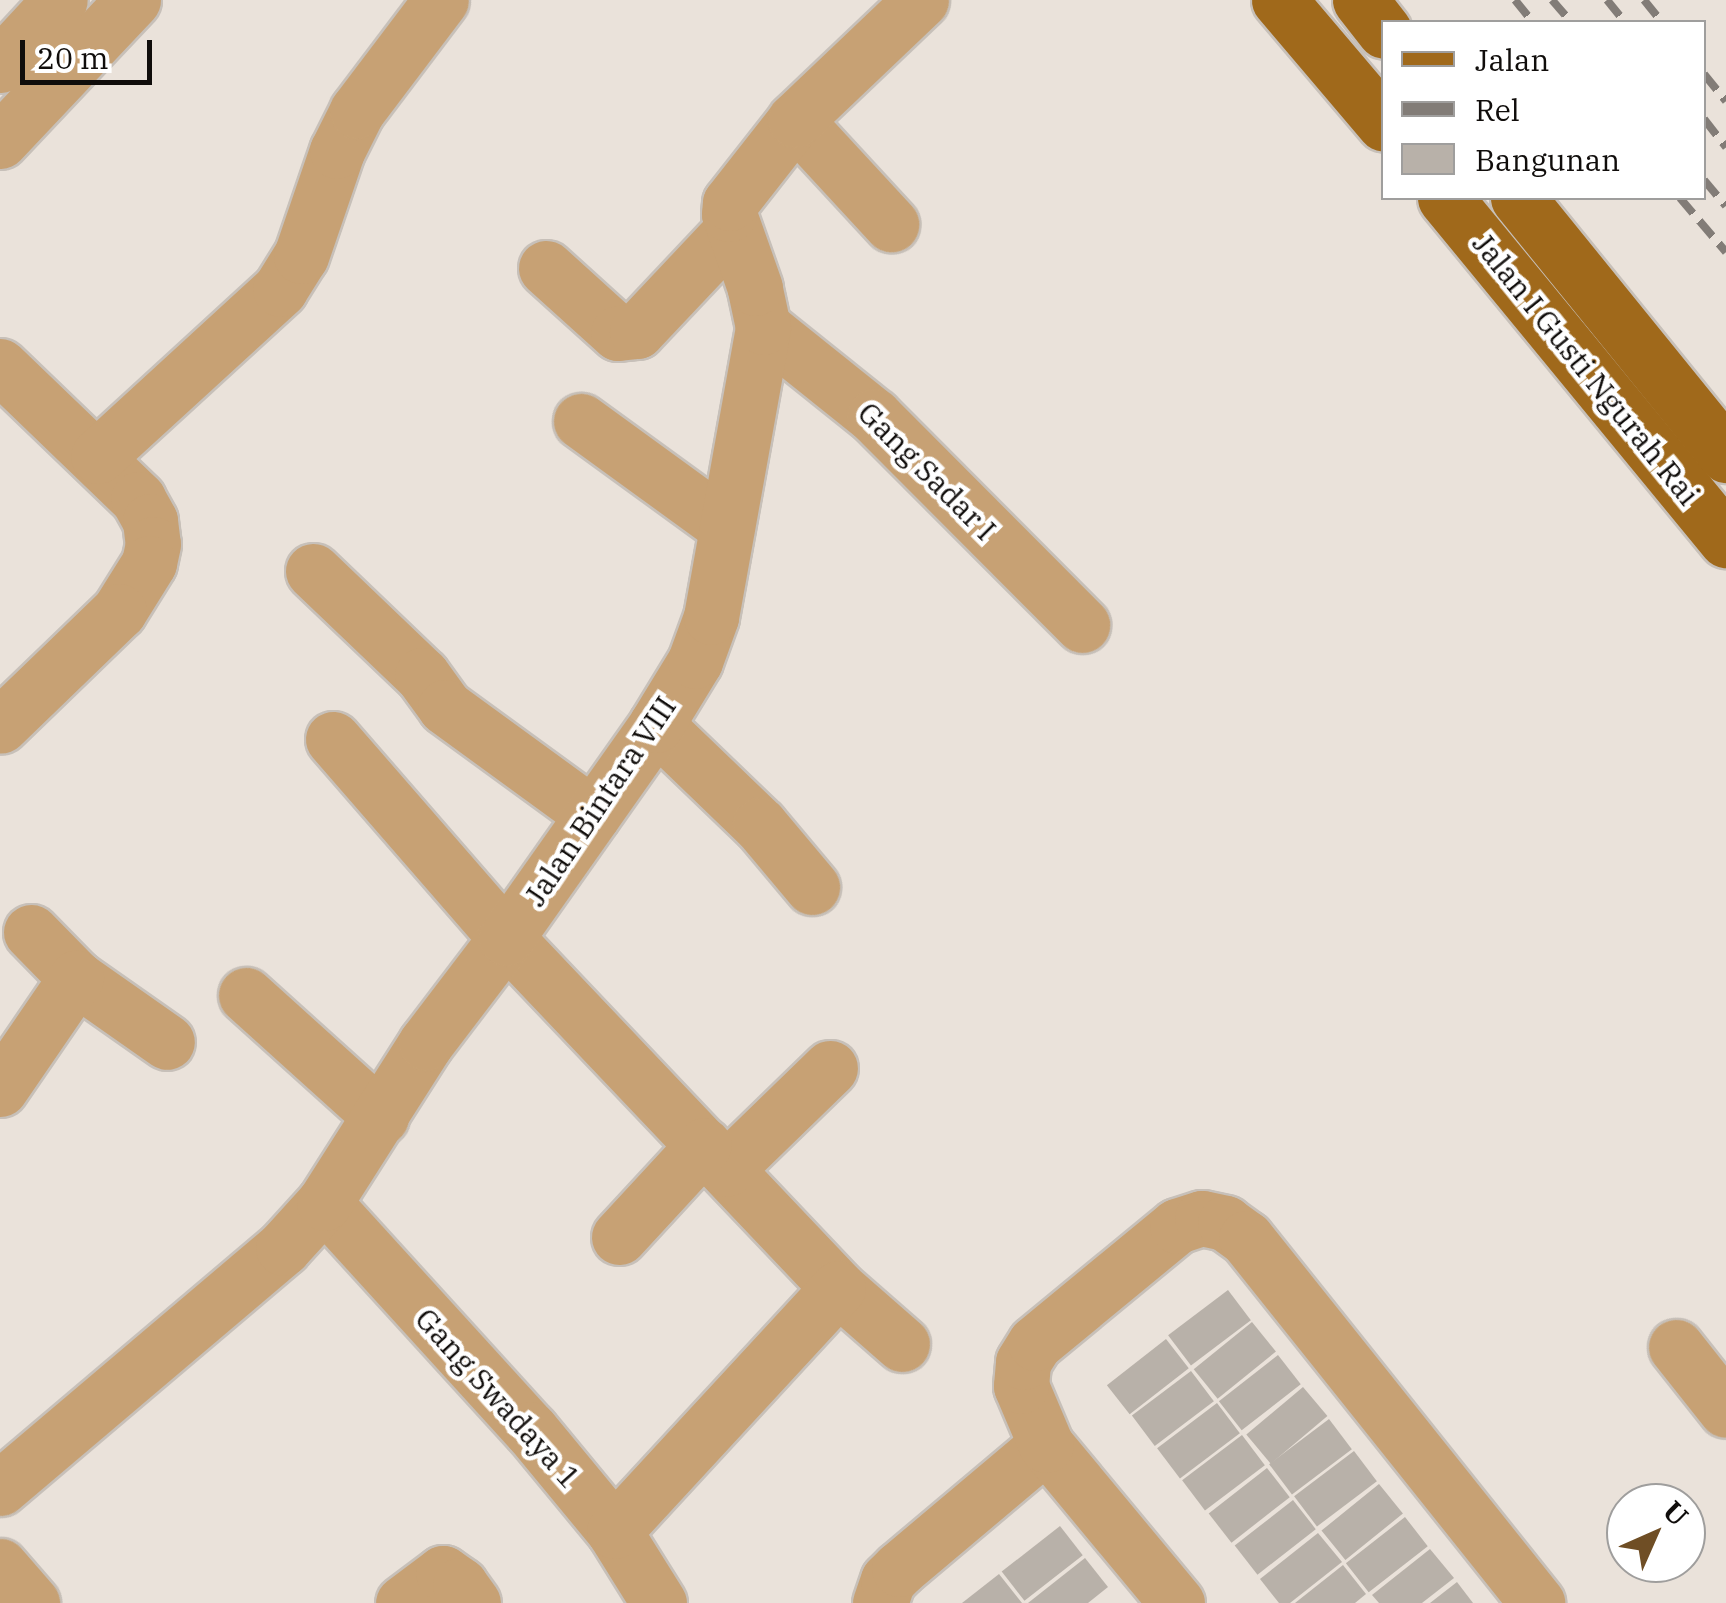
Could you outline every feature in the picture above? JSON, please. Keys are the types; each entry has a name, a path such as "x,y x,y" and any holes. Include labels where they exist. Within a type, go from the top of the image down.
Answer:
{"main road":[{"path":"1279,0 1381,120"},
{"path":"1360,0 1381,27"},
{"name":"Jalan I Gusti Ngurah Rai","path":"1447,200 1726,540"},
{"name":"Jalan I Gusti Ngurah Rai","path":"1520,200 1726,455"}],"street":[{"path":"0,64 60,0"},
{"path":"0,140 133,0"},
{"path":"98,456 280,289 301,256 337,150 357,111 442,0"},
{"path":"546,268 618,333 637,331 733,228 728,214 735,191 794,120 908,4"},
{"path":"794,120 891,224"},
{"name":"Jalan Bintara VIII","path":"4,1475 283,1248 324,1203 382,1118 426,1043 593,815 695,661 711,617 763,327 755,288 733,228"},
{"name":"Gang Sadar I","path":"763,327 874,416 1082,625"},
{"path":"0,366 138,498 150,521 153,544 149,563 96,638 0,726"},
{"path":"581,421 727,527"},
{"path":"313,571 422,675 445,708 593,815"},
{"path":"656,724 760,825 812,887"},
{"path":"333,740 506,938 838,1288 902,1344"},
{"path":"31,932 76,978 167,1042"},
{"path":"0,1089 76,978"},
{"path":"246,994 382,1118"},
{"path":"619,1236 830,1068"},
{"name":"Gang Swadaya 1","path":"324,1203 530,1429 614,1531 659,1603"},
{"path":"1177,1603 1046,1445 1021,1386 1023,1362 1035,1343 1177,1226 1202,1218 1225,1223 1246,1238 1537,1603"},
{"path":"614,1531 838,1288"},
{"path":"1676,1347 1726,1410"},
{"path":"880,1603 888,1580 899,1569 1046,1445"},
{"path":"0,1566 32,1603"},
{"path":"403,1603 444,1573 460,1584 473,1603"}],"building":[{"path":"1228,1290 1251,1320 1191,1365 1168,1335"},
{"path":"1252,1322 1276,1352 1218,1399 1194,1369"},
{"path":"1166,1339 1189,1368 1130,1414 1107,1385"},
{"path":"1278,1355 1301,1384 1242,1430 1219,1401"},
{"path":"1191,1371 1214,1401 1155,1446 1132,1416"},
{"path":"1303,1387 1327,1416 1271,1464 1246,1435"},
{"path":"1217,1403 1240,1433 1180,1478 1157,1448"},
{"path":"1329,1419 1352,1449 1292,1494 1269,1464"},
{"path":"1242,1435 1265,1465 1205,1510 1182,1480"},
{"path":"1354,1451 1377,1481 1317,1526 1294,1496"},
{"path":"1267,1468 1290,1497 1231,1543 1209,1514"},
{"path":"1379,1484 1403,1514 1345,1560 1321,1531"},
{"path":"1293,1500 1316,1529 1257,1575 1235,1546"},
{"path":"1405,1517 1428,1546 1369,1592 1346,1563"},
{"path":"1060,1526 1083,1555 1024,1601 1002,1572"},
{"path":"1318,1533 1342,1562 1290,1603 1279,1603 1260,1579"},
{"path":"1430,1549 1454,1578 1422,1603 1379,1603 1372,1595"},
{"path":"1085,1558 1108,1587 1088,1603 1028,1603"},
{"path":"1343,1565 1366,1594 1355,1603 1295,1603"},
{"path":"999,1574 1022,1603 962,1603"},
{"path":"1457,1582 1473,1603 1430,1603"}],"railway":[{"path":"1515,0 1531,20"},
{"path":"1552,0 1569,20"},
{"path":"1607,0 1623,20"},
{"path":"1644,0 1660,20"},
{"path":"1706,76 1726,101"},
{"path":"1706,122 1726,147"},
{"path":"1706,182 1726,206"},
{"path":"1682,200 1726,252"}]}
